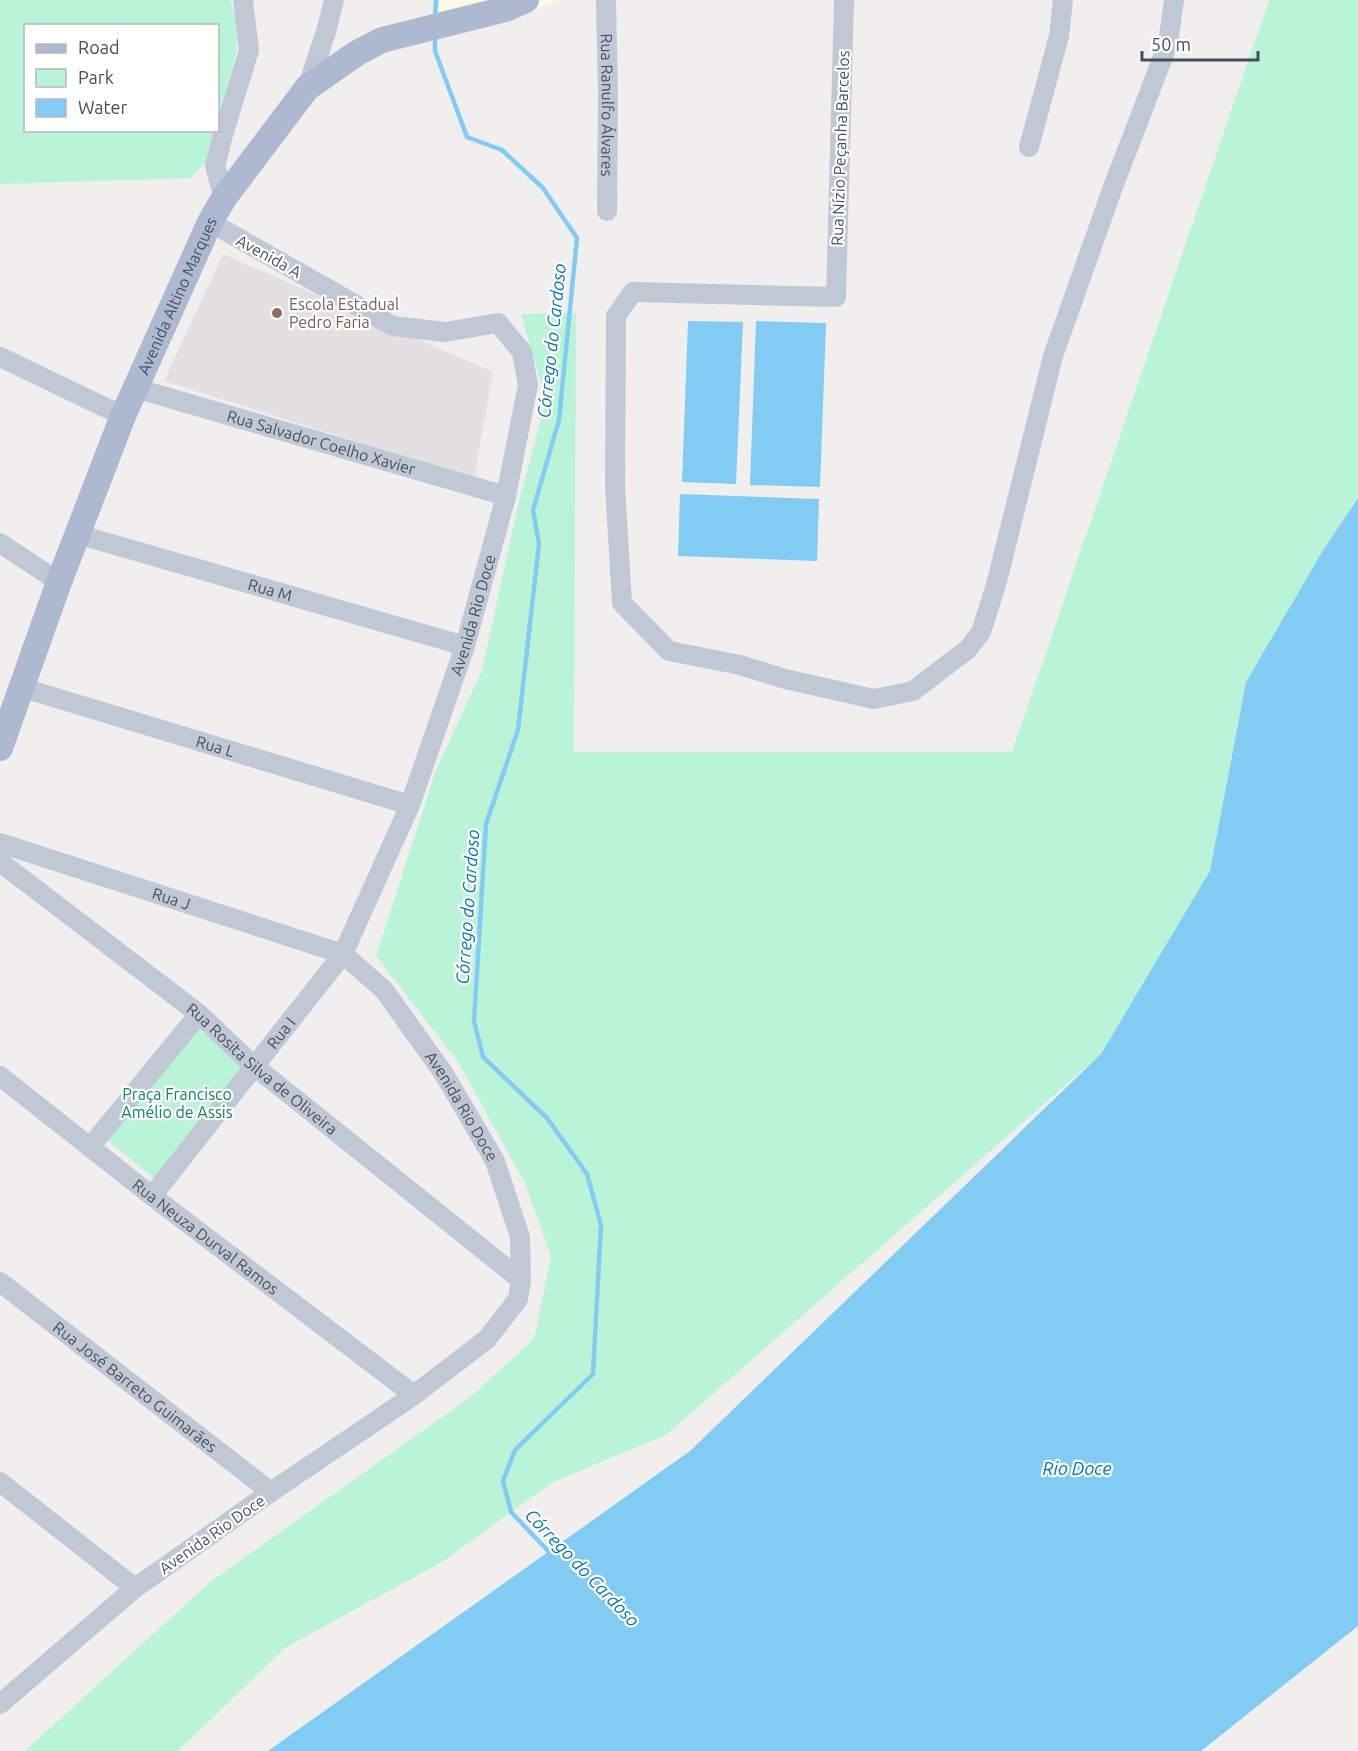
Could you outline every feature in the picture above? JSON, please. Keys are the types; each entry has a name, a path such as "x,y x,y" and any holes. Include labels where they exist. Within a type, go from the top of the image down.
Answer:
{"main road":[{"name":"Avenida Altino Marques","path":"0,748 76,534 123,416 210,222 224,198 307,88 357,53 382,40 506,9 525,0"}],"street":[{"path":"224,198 215,166 249,50 243,0"},
{"path":"307,88 334,0"},
{"name":"Rua Ranulfo Álvares","path":"606,0 609,95 607,211"},
{"name":"Rua Nízio Peçanha Barcelos","path":"844,0 836,297 633,292 616,316 615,486 622,603 669,651 740,665 785,679 874,699 914,691 968,649 981,632 996,585 1053,356 1113,187 1168,44 1174,0"},
{"path":"1029,147 1059,36 1064,0"},
{"name":"Avenida A","path":"210,222 393,326 445,332 498,323"},
{"name":"Avenida Rio Doce","path":"3,1697 135,1588 414,1395 487,1339 518,1299 521,1280 520,1237 495,1161 444,1074 384,990 343,954 410,805 465,646 506,496 528,385 522,352 498,323"},
{"path":"0,357 123,416"},
{"name":"Rua Salvador Coelho Xavier","path":"135,388 506,496"},
{"name":"Rua M","path":"76,534 465,646"},
{"path":"0,543 59,582"},
{"name":"Rua L","path":"20,687 410,805"},
{"name":"Rua J","path":"0,843 343,954"},
{"name":"Rua Rosita Silva de Oliveira","path":"0,862 199,1014 254,1065 521,1280"},
{"name":"Rua I","path":"152,1196 343,954"},
{"path":"90,1147 199,1014"},
{"name":"Rua Neuza Durval Ramos","path":"0,1076 152,1196 414,1395"},
{"name":"Rua José Barreto Guimarães","path":"0,1282 271,1492"},
{"path":"0,1482 135,1588"}],"shaded area":[{"path":"440,0 560,0 519,17 439,35"},
{"name":"Escola Estadual Pedro Faria","path":"223,254 493,372 474,479 164,381"}],"green space":[{"path":"0,0 230,0 236,21 237,50 219,116 219,24 24,24 24,132 215,132 207,161 191,178 0,184"},
{"path":"1269,0 1358,0 1358,498 1322,552 1246,682 1210,871 1101,1054 666,1435 553,1482 442,1562 286,1647 178,1751 25,1751 210,1582 469,1398 534,1339 551,1257 525,1183 458,1062 376,956 435,773 482,670 517,510 546,400 521,314 576,313 574,752 1012,752"},
{"name":"Praça Francisco Amélio de Assis","path":"198,1028 246,1067 155,1179 107,1140"}],"water":[{"path":"688,321 743,322 736,484 682,482"},
{"path":"756,321 826,323 820,487 750,485"},
{"path":"680,494 819,499 817,561 678,556"},
{"name":"Rio Doce","path":"1358,498 1358,1626 1201,1751 268,1751 690,1451 1101,1054 1210,871 1246,682 1322,552"}],"waterway":[{"name":"Córrego do Cardoso","path":"435,18 436,0"},
{"name":"Córrego do Cardoso","path":"435,36 435,51 467,137 502,150 543,188 577,238 559,420 533,510 539,544 518,730 486,824 474,1021 483,1057 547,1118 587,1174 601,1225 593,1374 515,1450 503,1481 511,1512 552,1555"}],"place":[{"name":"Escola Estadual Pedro Faria","path":"277,313"}]}
